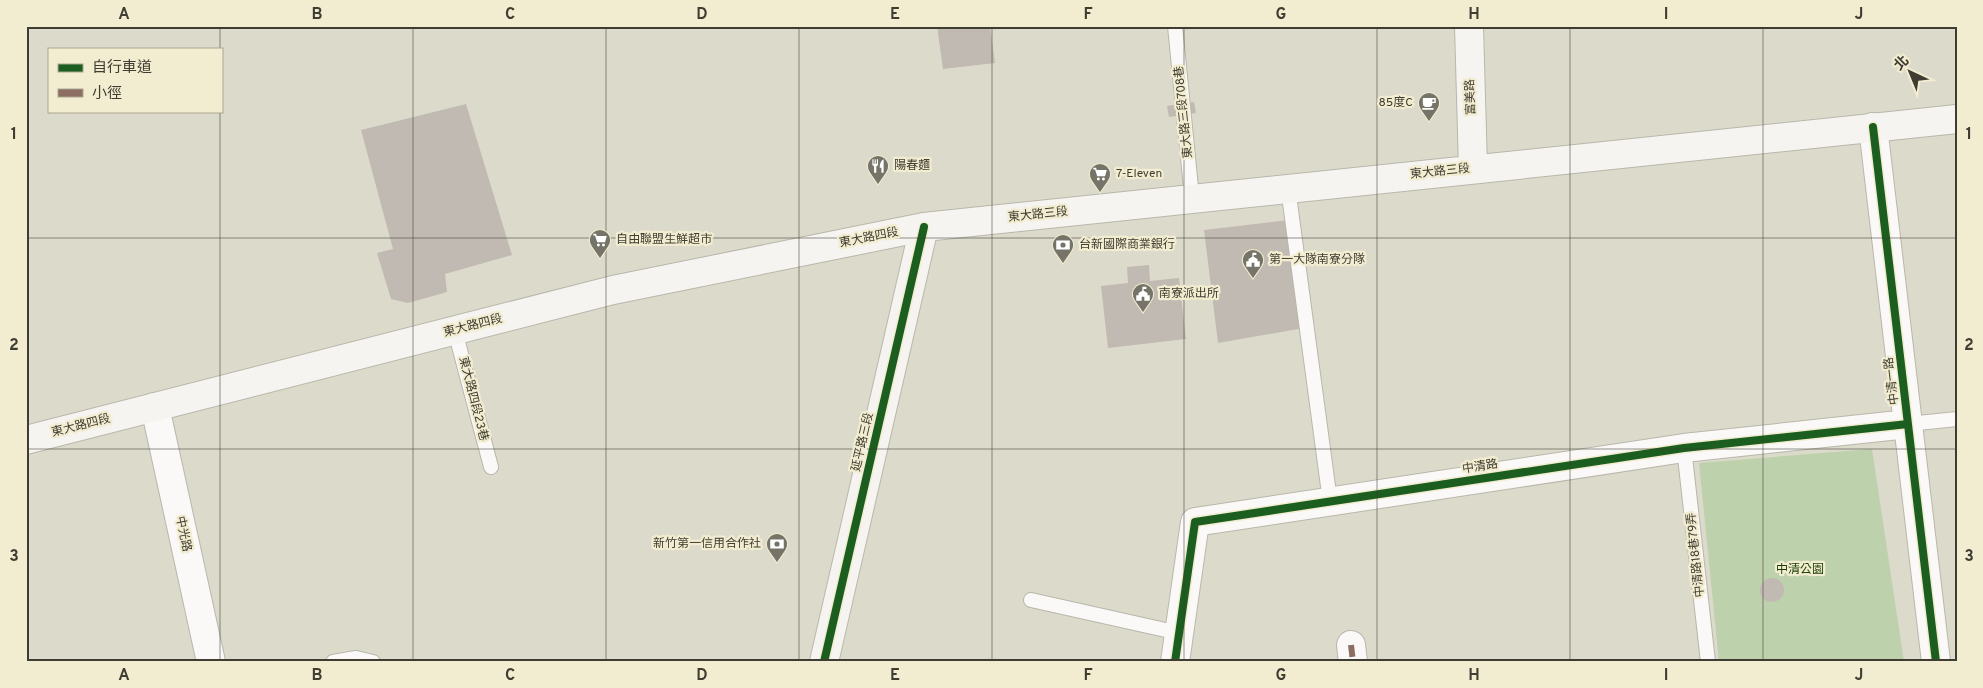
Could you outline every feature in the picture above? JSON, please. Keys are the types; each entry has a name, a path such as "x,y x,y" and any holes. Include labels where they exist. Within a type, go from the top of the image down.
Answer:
{"main road":[{"name":"富美路","path":"1469,26 1473,168"},
{"name":"東大路三段","path":"924,227 1473,168 1957,119"},
{"name":"東大路四段","path":"26,440 612,290 924,227"},
{"name":"延平路三段","path":"824,662 924,227"}],"street":[{"name":"中清一路","path":"1873,128 1936,662"},
{"name":"中光路","path":"155,406 211,662"},
{"name":"中清路","path":"1175,662 1195,522 1684,448 1908,424"}],"lane":[{"name":"東大路三段708巷","path":"1175,26 1192,198"},
{"path":"1288,188 1330,501"},
{"name":"東大路四段23巷","path":"455,331 490,468"},
{"path":"1908,424 1957,418"},
{"name":"中清路18巷79弄","path":"1684,448 1708,662"},
{"path":"1031,600 1179,633"},
{"path":"333,662 356,658 373,662"}],"green space":[{"name":"中清公園","path":"1872,449 1904,662 1719,662 1699,463"}],"building":[{"path":"937,26 990,26 995,63 943,69"},
{"path":"1194,102 1196,113 1169,117 1167,106"},
{"path":"466,104 512,255 445,274 447,292 408,303 391,299 377,253 393,249 361,130"},
{"name":"第一大隊南寮分隊","path":"1288,220 1304,328 1218,343 1204,230"},
{"name":"南寮派出所","path":"1149,265 1150,281 1179,278 1186,339 1108,348 1101,286 1128,283 1127,267"},
{"path":"1772,578 1777,579 1783,585 1783,595 1777,601 1772,602 1767,601 1761,595 1760,590 1761,585 1767,579"}],"marked path":[{"path":"1351,645 1353,662"}],"cycle path":[{"path":"1873,127 1936,662"},
{"path":"824,662 924,227"},
{"path":"1175,662 1195,522 1684,448 1908,424"}],"place":[{"name":"85度C","path":"1429,122"},
{"name":"陽春麵","path":"878,185"},
{"name":"7-Eleven","path":"1100,193"},
{"name":"自由聯盟生鮮超市","path":"600,259"},
{"name":"台新國際商業銀行","path":"1063,264"},
{"name":"第一大隊南寮分隊","path":"1253,279"},
{"name":"南寮派出所","path":"1143,313"},
{"name":"新竹第一信用合作社","path":"777,563"}]}
